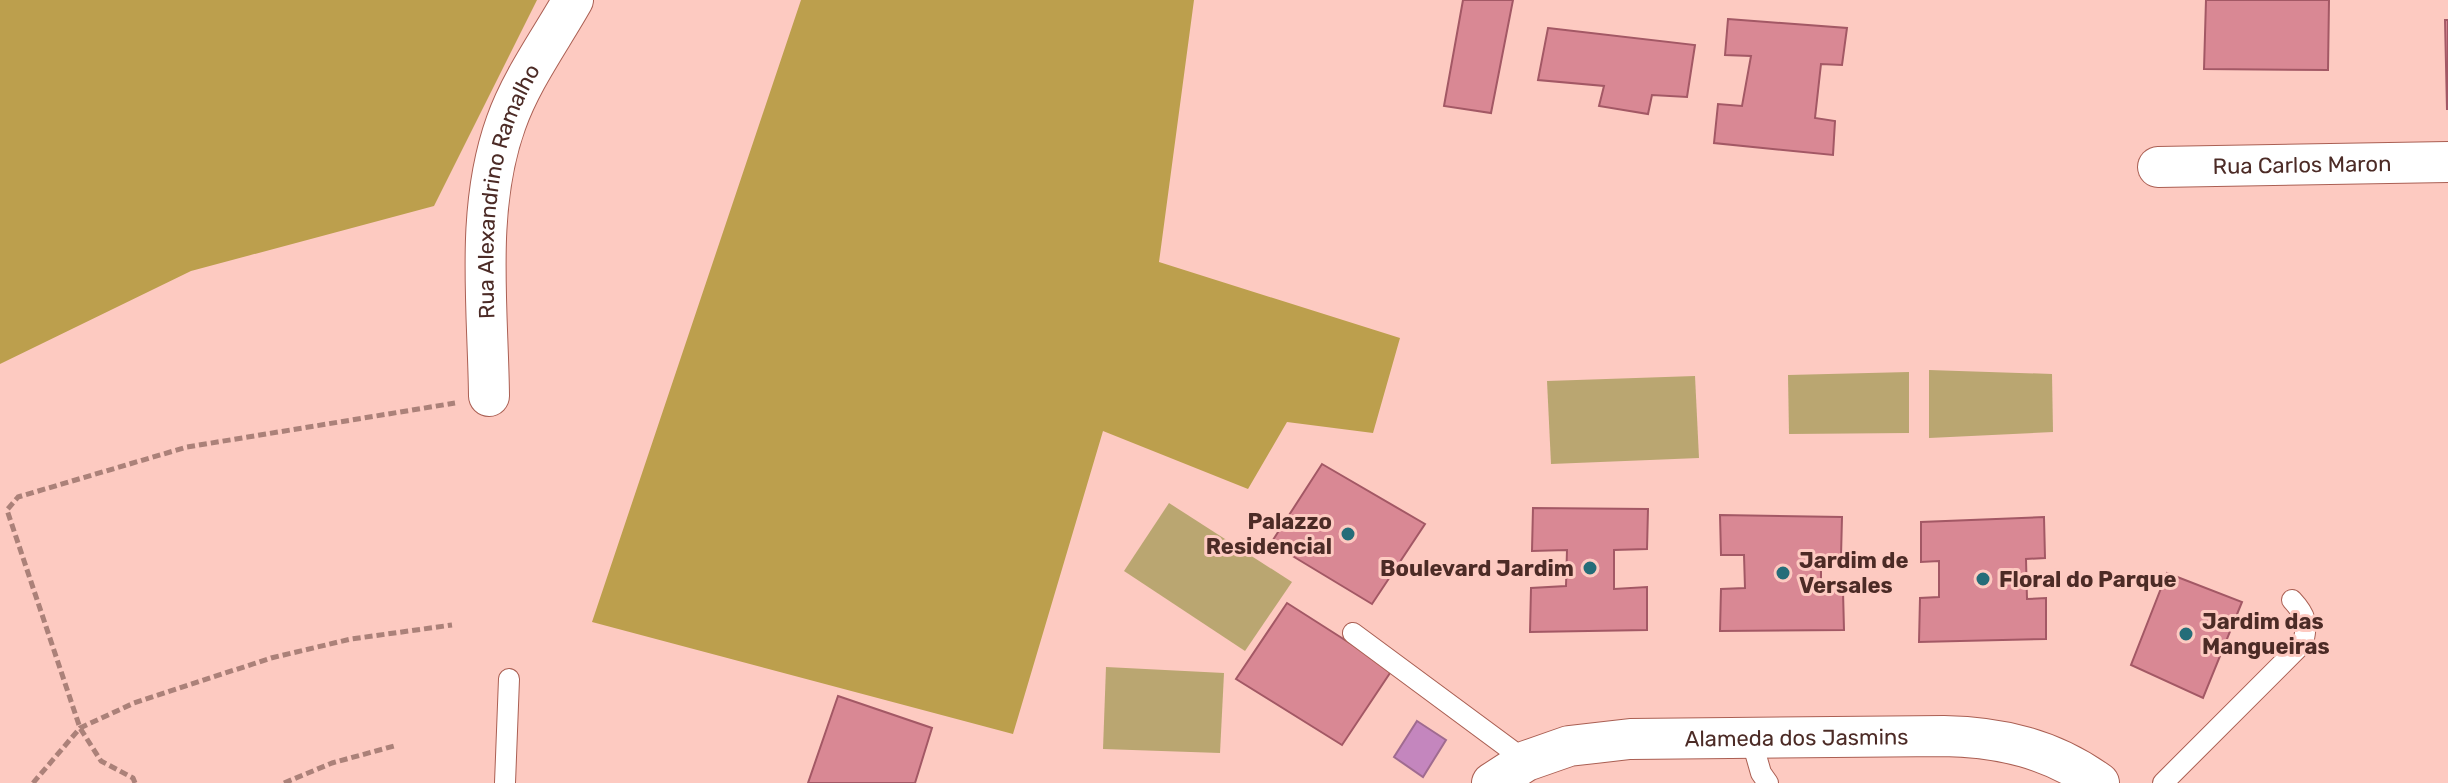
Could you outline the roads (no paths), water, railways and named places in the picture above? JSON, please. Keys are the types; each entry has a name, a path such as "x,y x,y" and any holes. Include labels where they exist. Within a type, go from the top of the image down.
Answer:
{"street":[{"name":"Rua Alexandrino Ramalho","path":"489,396 486,228 492,174 506,121 573,0"},
{"name":"Rua Carlos Maron","path":"2158,167 2448,162"},
{"name":"Alameda dos Jasmins","path":"1492,783 1526,761 1569,746 1630,739 1989,737 2041,751 2099,783"}],"lane":[{"path":"2163,783 2303,643 2307,624 2302,611 2292,600"},
{"path":"1353,633 1526,761"},
{"path":"505,783 509,679"},
{"path":"1751,738 1761,773 1768,783"}],"place":[{"name":"Palazzo Residencial","path":"1348,534"},
{"name":"Boulevard Jardim","path":"1590,568"},
{"name":"Jardim de Versales","path":"1783,573"},
{"name":"Floral do Parque","path":"1983,579"},
{"name":"Jardim das Mangueiras","path":"2186,634"}]}
